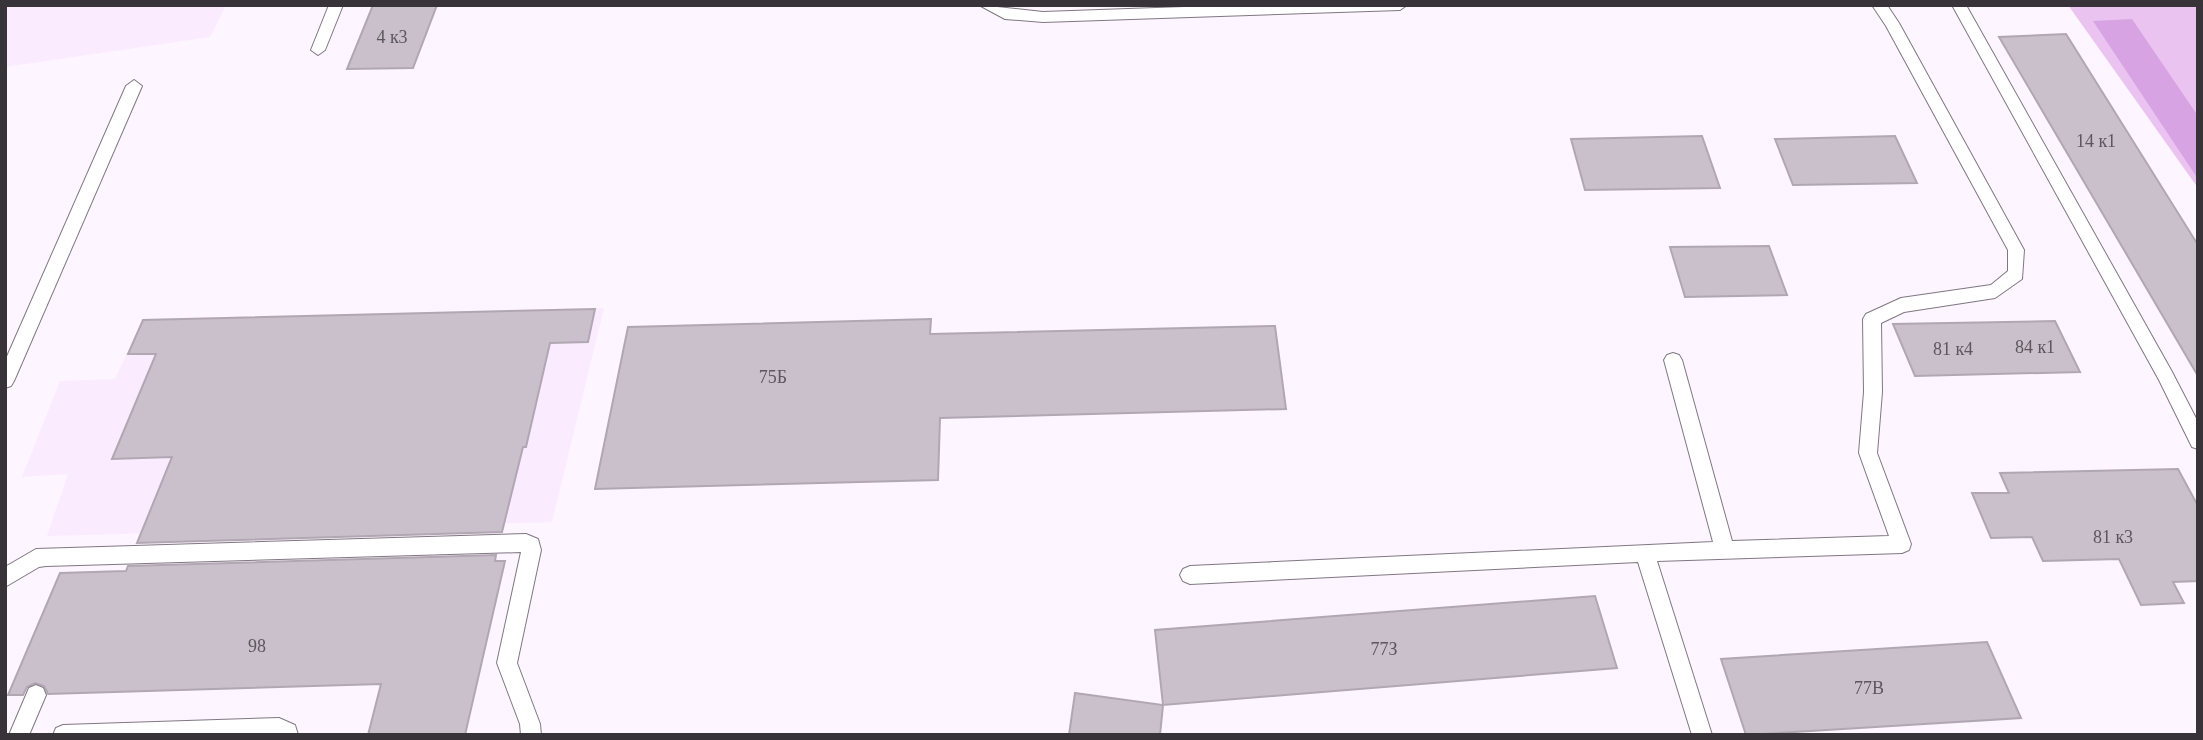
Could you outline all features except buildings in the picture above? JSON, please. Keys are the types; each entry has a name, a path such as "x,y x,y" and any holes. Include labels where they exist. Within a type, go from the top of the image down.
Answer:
{"lane":[{"path":"318,50 336,5"},
{"path":"986,5 1005,14 1043,17 1400,5"},
{"path":"1190,575 1645,553 1902,544 1868,453 1873,392 1872,319 1901,305 1995,291 2017,274 2016,250 1892,23 1879,5"},
{"path":"1959,5 2158,363 2198,441"},
{"path":"5,381 8,363 134,86"},
{"path":"1672,360 1726,550"},
{"path":"5,578 36,558 46,557 526,543 531,545 531,550 507,663 530,724 531,735"},
{"path":"1645,553 1702,735"},
{"path":"19,735 36,695"},
{"path":"63,735 279,728 288,732 288,735"}],"shaded area":[{"path":"5,5 226,5 210,37 5,67"},
{"path":"2068,5 2198,5 2198,188"},
{"path":"2132,19 2198,116 2198,179 2093,21"},
{"path":"604,308 552,522 47,536 68,474 22,477 60,381 115,379 143,319"}]}
